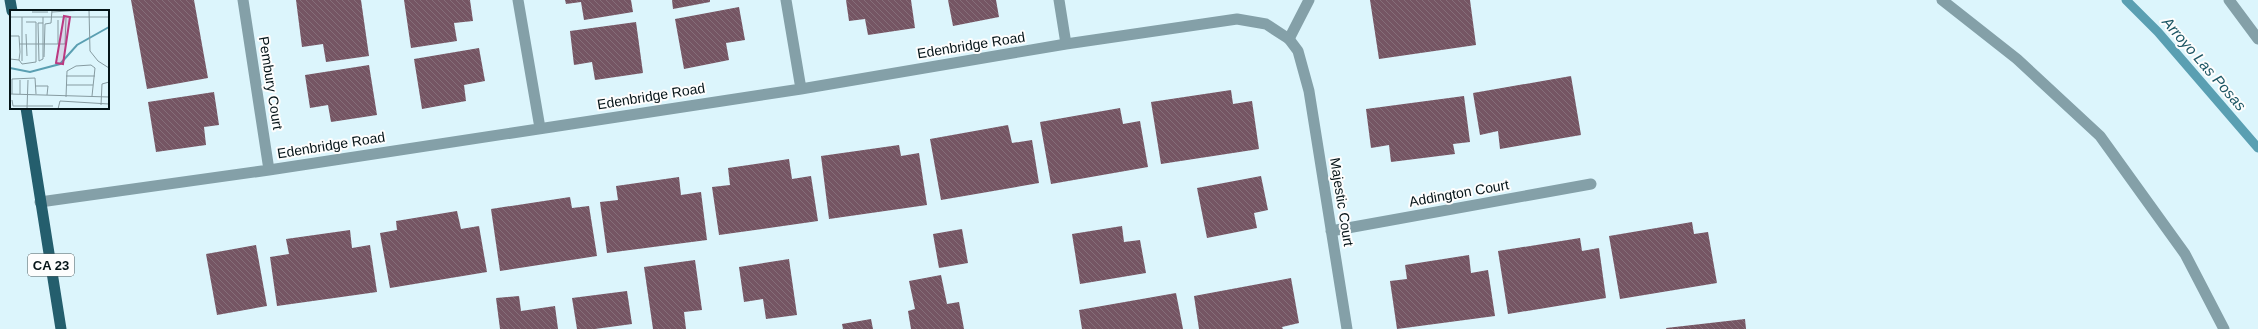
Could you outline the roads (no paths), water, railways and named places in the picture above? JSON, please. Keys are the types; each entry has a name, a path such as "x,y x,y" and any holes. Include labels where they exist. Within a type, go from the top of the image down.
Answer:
{"main road":[{"path":"10,0 12,10"},
{"name":"CA 23","path":"26,109 61,329"}],"street":[{"name":"Pembury Court","path":"243,0 269,170"},
{"path":"518,0 540,128"},
{"path":"786,0 801,89"},
{"path":"1059,0 1066,44"},
{"path":"1289,39 1309,0"},
{"path":"1942,0 2017,59 2100,136 2185,254 2224,329"},
{"path":"2229,0 2258,39"},
{"name":"Edenbridge Road","path":"40,202 269,170 801,89 1066,44 1237,19 1266,24"},
{"name":"Majestic Court","path":"1266,24 1289,39 1298,51 1309,91 1347,329"},
{"name":"Addington Court","path":"1331,231 1591,184"}],"waterway":[{"name":"Arroyo Las Posas","path":"2126,0 2158,32 2258,148"}]}
